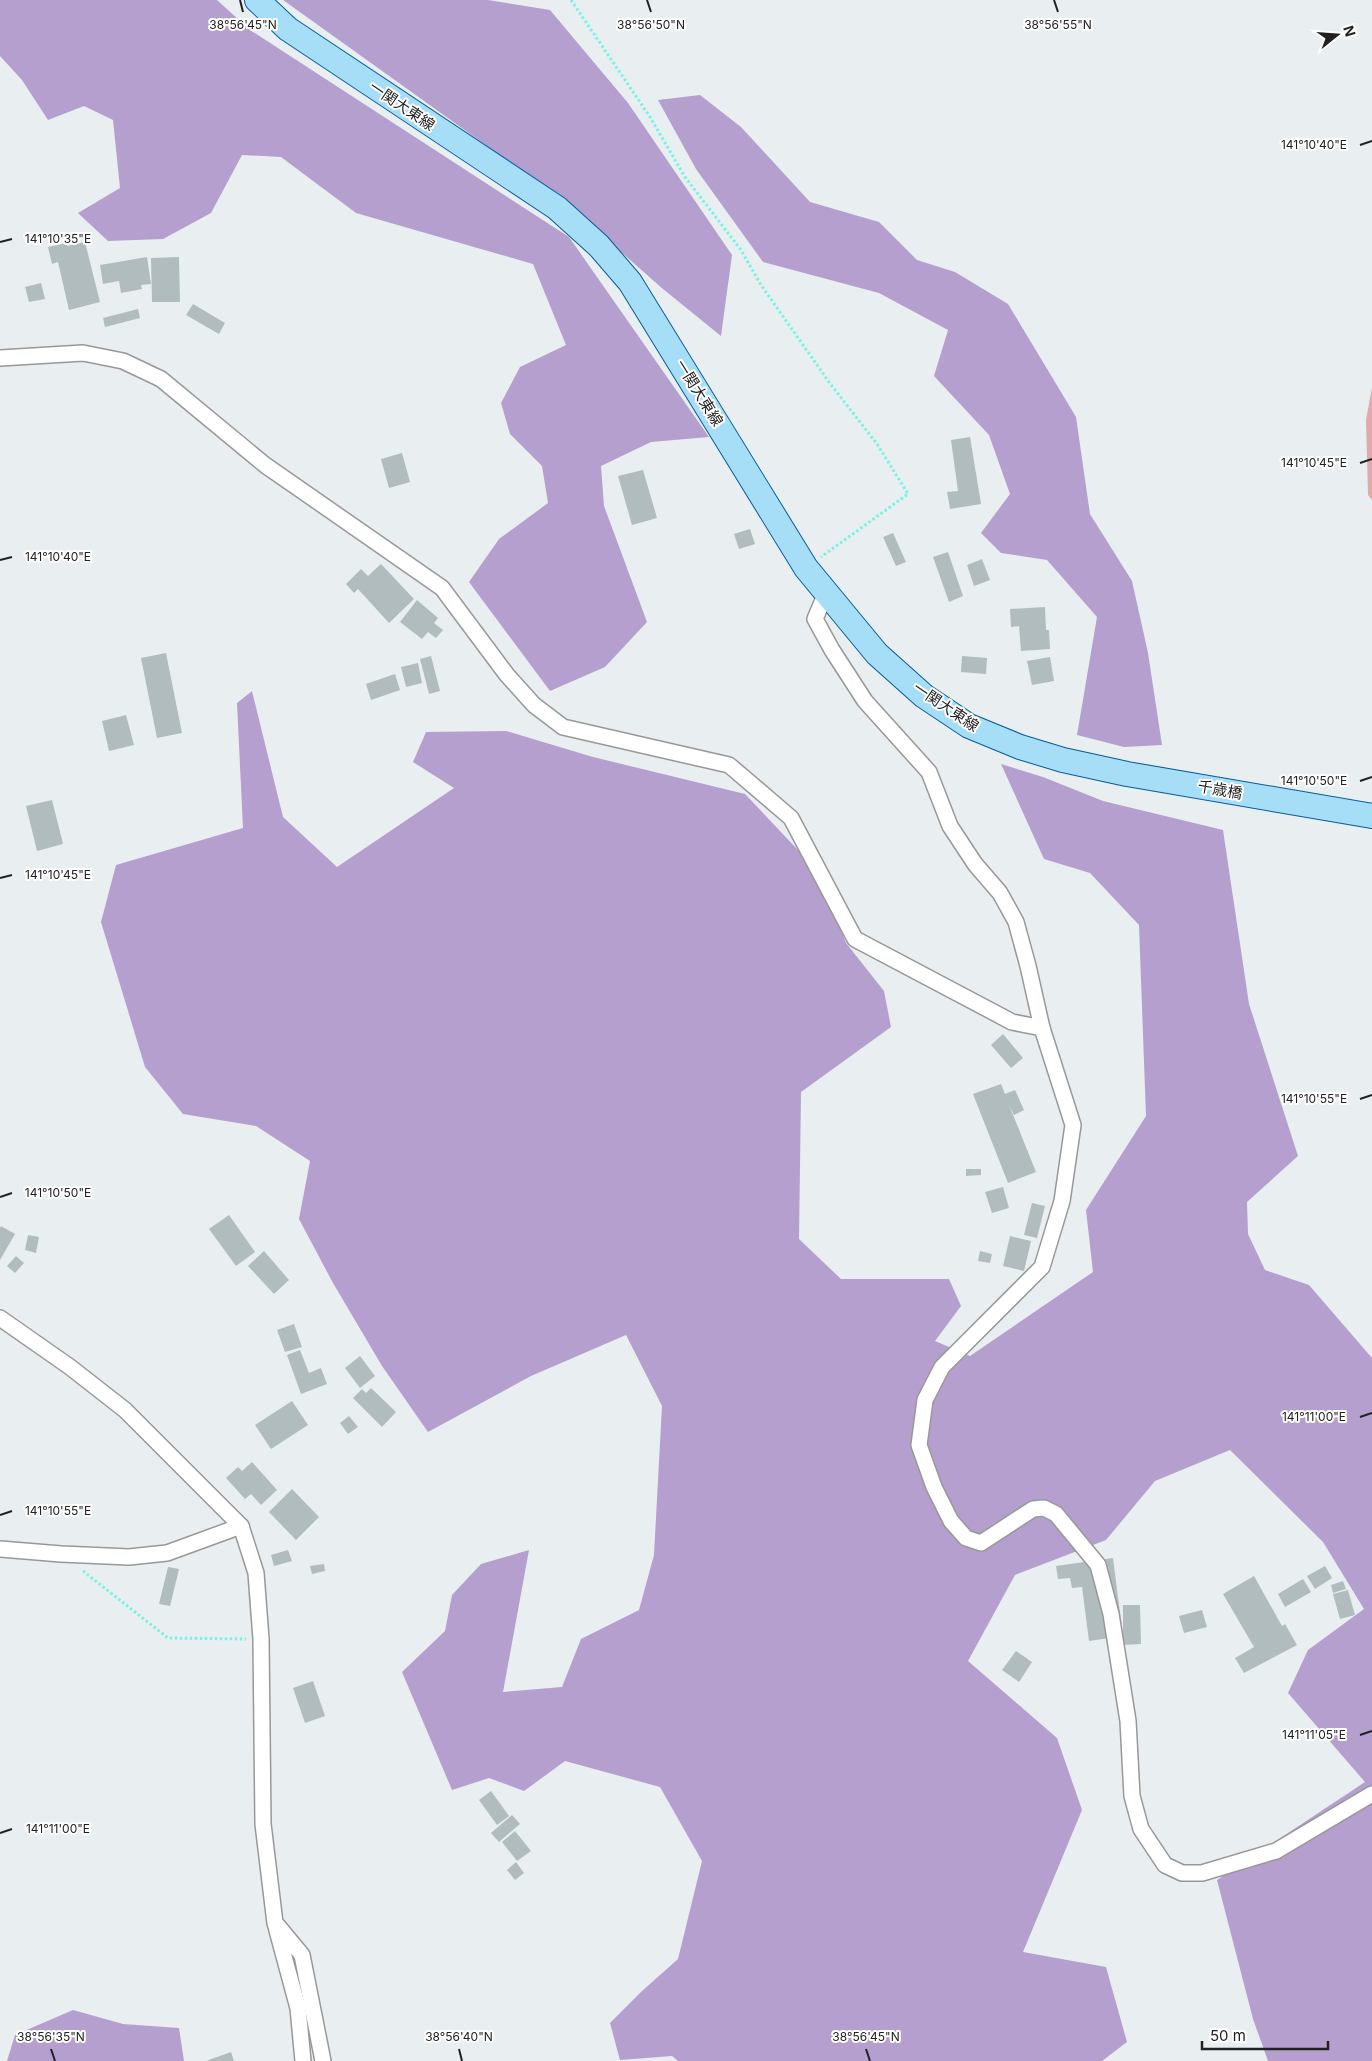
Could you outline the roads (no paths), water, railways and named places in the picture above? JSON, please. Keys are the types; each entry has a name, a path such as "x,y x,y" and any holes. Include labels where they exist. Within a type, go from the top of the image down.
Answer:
{"main road":[{"name":"一関大東線","path":"257,0 296,34 557,208 599,246 630,282 806,568 877,654 924,696 969,726 1020,747 1063,760 1127,774"},
{"name":"千歳橋","path":"1127,774 1372,816"}],"street":[{"path":"0,358 83,353 124,361 161,379 265,465 442,588 507,675 541,710 564,727 729,765 792,818 855,939 1012,1022 1042,1028"},
{"path":"826,593 815,619 832,650 865,702 929,772 950,826 975,864 1000,893 1016,922 1042,1028 1073,1125 1062,1201 1042,1267 942,1367 925,1400 919,1445 934,1487 951,1521 966,1538 981,1543 1033,1509 1044,1508 1056,1514 1098,1565 1111,1614 1128,1721 1132,1796 1141,1830 1165,1865 1182,1873 1202,1873 1276,1851 1372,1794"},
{"path":"0,1318 70,1367 125,1410 241,1526 256,1573 261,1639 263,1824 275,1922 298,2008 303,2061"},
{"path":"0,1549 129,1557 167,1553 241,1526"},
{"path":"275,1922 302,1954 324,2061"}]}
